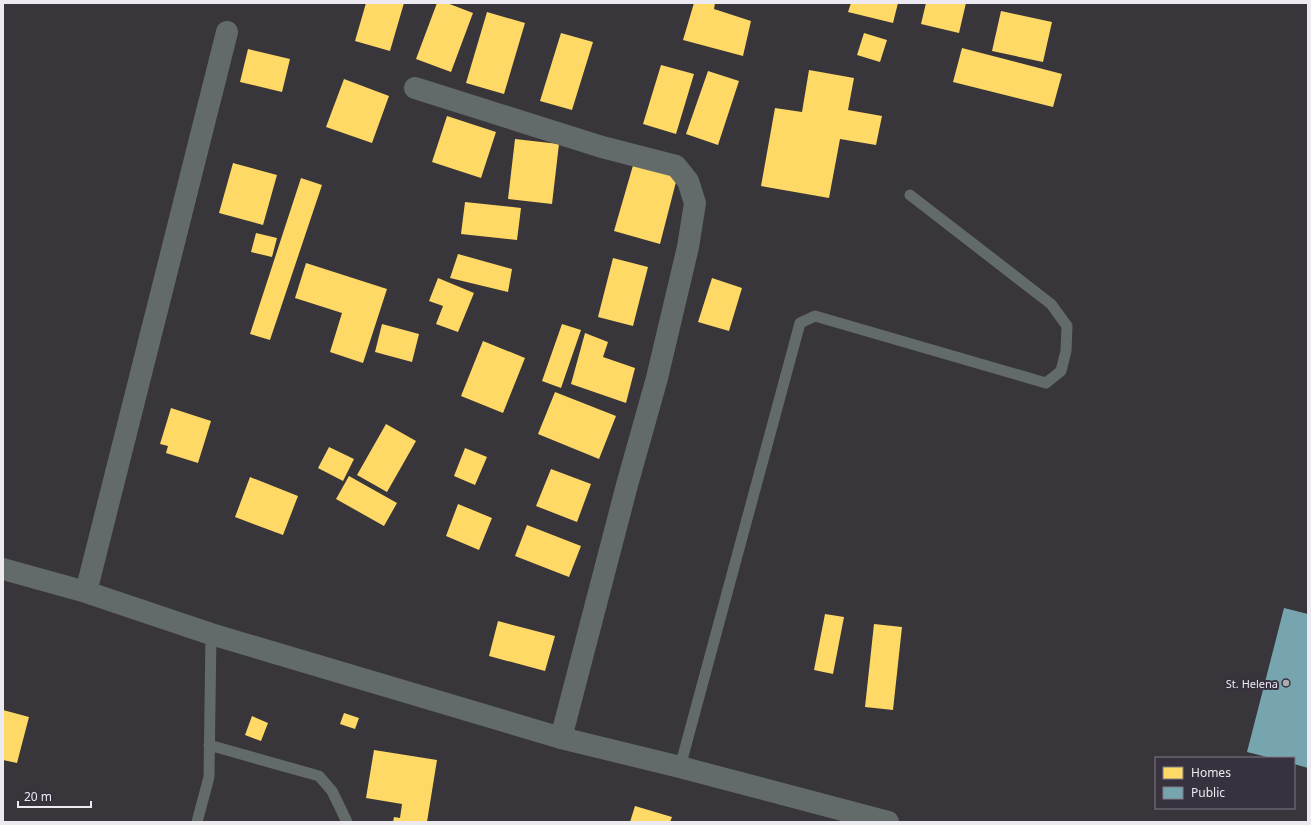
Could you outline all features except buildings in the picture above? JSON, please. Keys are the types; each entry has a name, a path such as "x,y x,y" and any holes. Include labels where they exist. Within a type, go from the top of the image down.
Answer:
{"street":[{"path":"86,592 227,32"},
{"path":"415,88 602,147 676,166 688,181 695,203 688,247 657,378 627,485 561,738"},
{"path":"3,569 86,592 212,634 561,738 680,767 843,816 888,822"}],"lane":[{"path":"680,767 800,324 815,316 1046,383 1061,371 1066,352 1067,326 1051,304 910,195"},
{"path":"197,822 209,777 212,634"},
{"path":"209,745 319,776 332,791 347,822"}],"place":[{"name":"St. Helena","path":"1286,683"}]}
